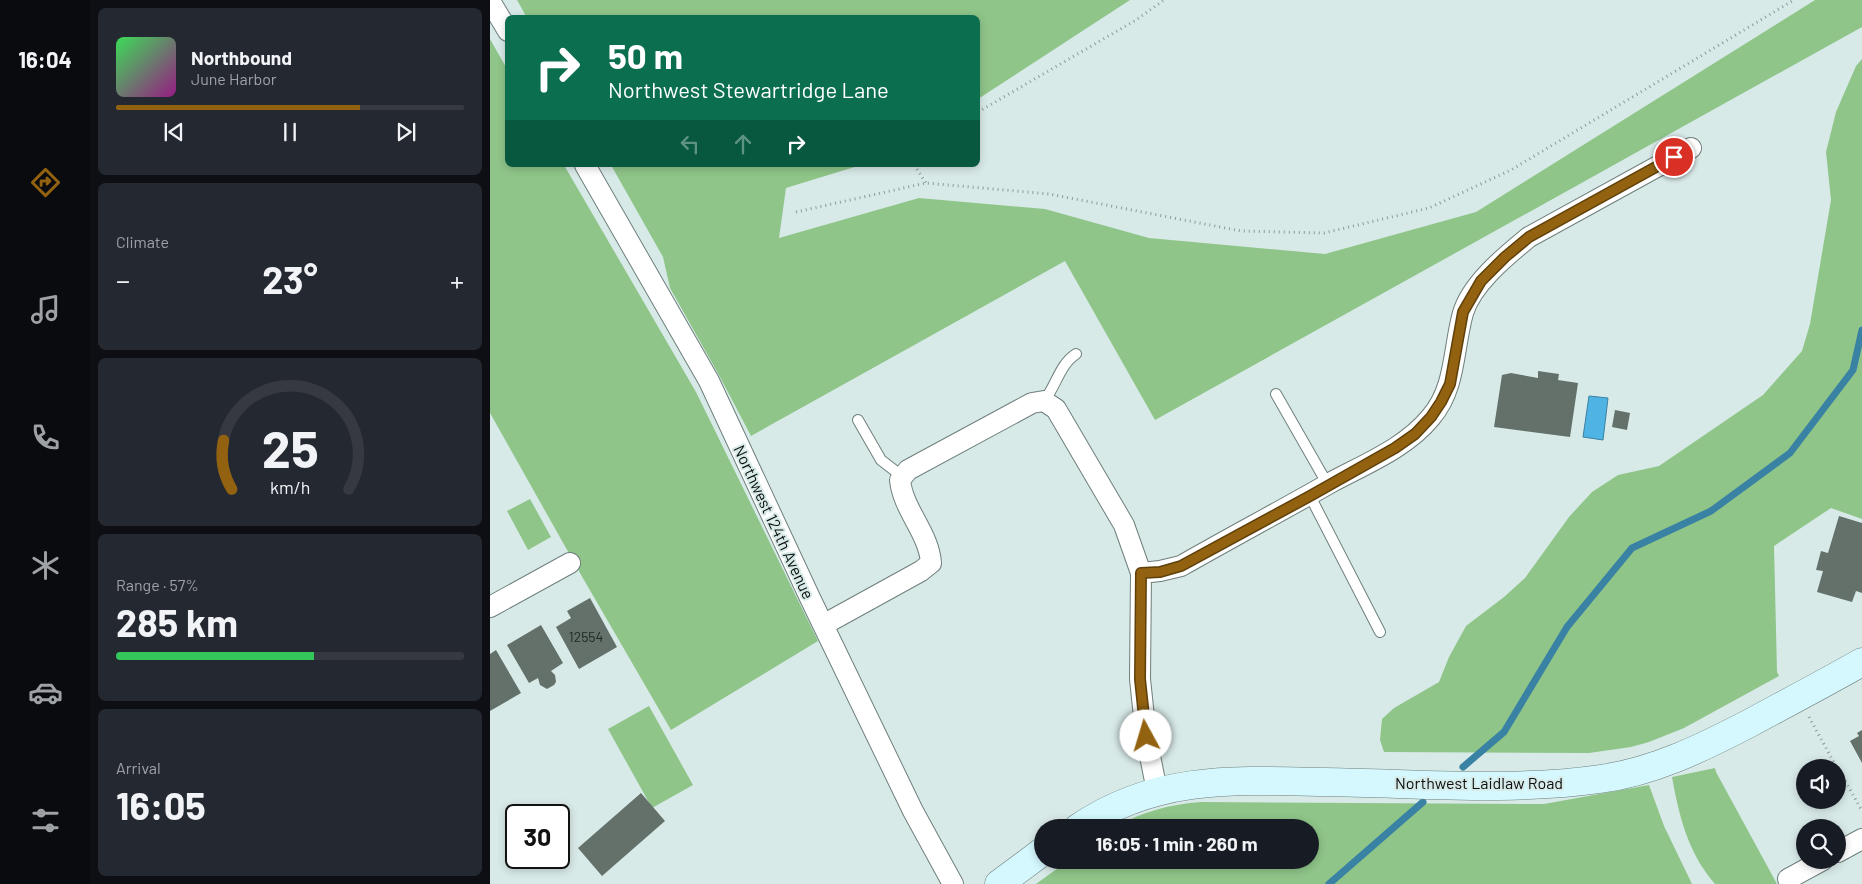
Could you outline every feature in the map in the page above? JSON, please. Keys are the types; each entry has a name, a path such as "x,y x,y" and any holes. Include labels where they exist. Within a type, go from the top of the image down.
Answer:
{"street":[{"path":"490,1 505,26"},
{"path":"1141,573 1160,572 1181,566 1310,496 1395,448 1415,434 1431,417 1450,384 1463,312 1481,281 1529,237 1692,148"},
{"name":"Northwest 124th Avenue","path":"586,167 709,381 913,811 953,884"},
{"path":"823,624 921,571 931,563 930,549 901,492 900,480 908,470 1032,403 1044,401 1056,409 1124,525 1141,573 1140,679 1146,736 1156,791"},
{"path":"490,607 570,563"},
{"name":"Northwest Laidlaw Road","path":"1094,819 1122,803 1156,791 1195,783 1269,780 1538,786 1602,779 1637,771 1688,753 1862,662"},
{"path":"1846,848 1862,839"},
{"path":"999,884 1034,858"},
{"path":"1788,879 1806,869"}],"lane":[{"path":"1044,401 1052,390 1067,359 1076,354"},
{"path":"1276,394 1328,485"},
{"path":"858,420 881,460 903,477"},
{"path":"1310,496 1380,632"}],"path":[{"path":"980,111 1136,20 1164,0"},
{"path":"796,212 926,183 1049,194 1241,231 1324,232 1429,208 1511,170 1794,0"},
{"path":"915,167 926,183"},
{"path":"1798,697 1832,759"},
{"path":"1846,783 1862,811"}],"green space":[{"path":"517,0 1130,0 980,98 980,15 525,15"},
{"path":"1815,0 1862,0 1862,27 1155,420 1065,261 751,436 670,288 663,257 612,167 854,167 786,188 779,238 919,198 1045,209 1149,238 1325,254 1476,212"},
{"path":"490,39 505,65 505,167 565,167 696,392 818,641 671,730 490,413"},
{"path":"1862,59 1862,519 1831,508 1774,546 1777,672 1779,676 1684,728 1631,747 1589,753 1384,752 1380,740 1382,719 1394,708 1439,682 1449,657 1466,626 1525,578 1569,517 1592,492 1618,475 1659,466 1763,395 1802,351 1810,324 1831,200 1826,152 1836,112 1856,66"},
{"path":"530,499 551,537 528,550 507,511"},
{"path":"649,706 693,785 652,808 608,729"},
{"path":"1715,768 1777,884 1715,884 1691,847 1678,806 1672,777"},
{"path":"1649,785 1664,826 1692,884 1036,884 1057,869 1319,869 1319,819 1132,819 1146,813 1178,805 1201,802 1544,804"}],"water":[{"path":"1589,396 1608,398 1603,440 1583,437"}],"building":[{"path":"1538,371 1559,374 1558,380 1578,383 1570,437 1494,427 1502,375 1511,373 1538,378"},
{"path":"1615,410 1630,413 1627,430 1612,427"},
{"path":"1839,516 1862,523 1862,593 1856,591 1852,602 1817,592 1823,571 1816,570 1821,551 1828,553"},
{"path":"590,598 617,647 579,669 556,627 571,618 567,611"},
{"path":"541,625 563,663 551,671 555,675 556,682 547,689 540,685 538,678 529,683 507,645"},
{"path":"496,650 521,693 490,711 490,654"},
{"path":"1862,730 1862,763 1850,741 1859,736 1857,733"},
{"path":"641,793 665,821 602,876 578,848"}],"waterway":[{"path":"1463,767 1504,732 1567,627 1632,548 1711,511 1790,453 1853,370 1862,330"},
{"path":"1329,884 1423,802"}],"route":[{"path":"1146,736 1140,679 1141,573 1160,572 1181,566 1310,496 1395,448 1415,434 1431,417 1450,384 1463,312 1481,281 1529,237 1674,157"}]}
